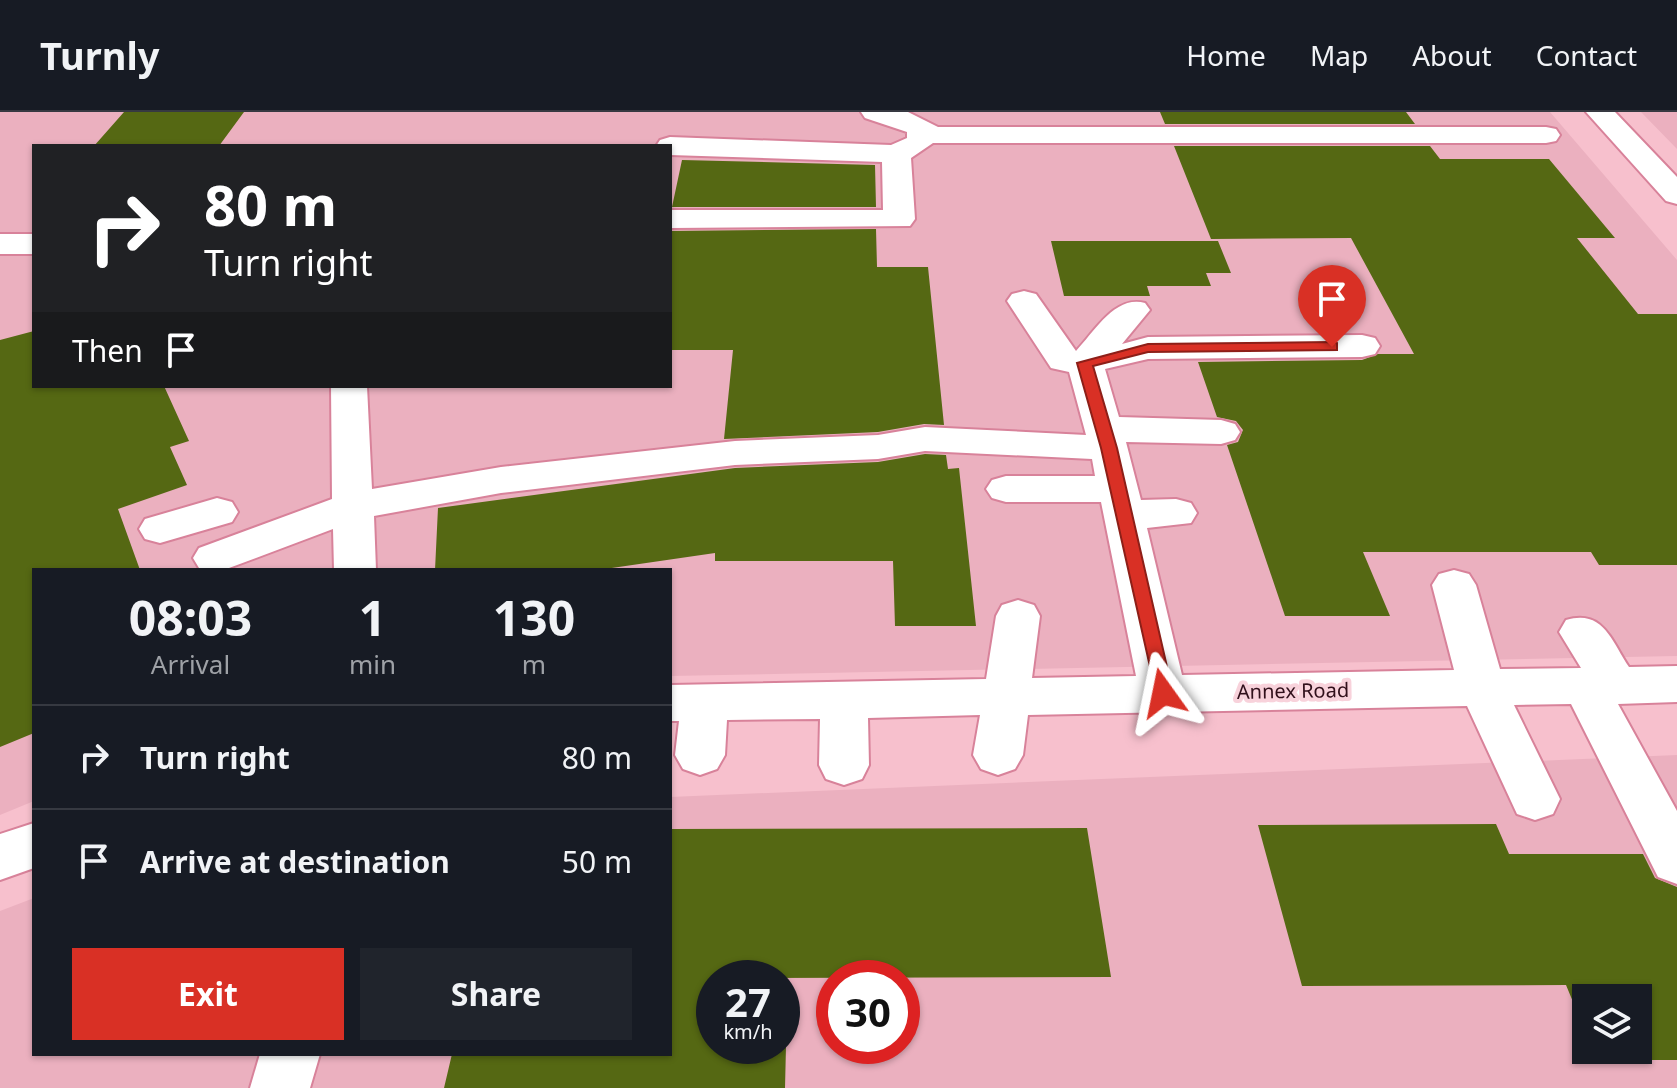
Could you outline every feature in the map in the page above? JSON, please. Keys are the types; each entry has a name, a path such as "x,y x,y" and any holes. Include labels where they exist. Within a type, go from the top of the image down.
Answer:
{"street":[{"path":"672,219 899,219 916,142 903,119 875,112"},
{"path":"977,112 1015,113 1022,135"},
{"path":"672,146 916,142 1022,135 1085,124 1322,140 1574,132 1677,150"},
{"path":"1629,143 1677,195"},
{"path":"0,244 32,244"},
{"path":"1024,301 1050,344 1064,360 1085,363 1148,348 1362,346"},
{"path":"1085,363 1133,310"},
{"path":"1085,363 1107,439 1163,693"},
{"path":"349,388 355,568"},
{"path":"214,558 354,506 501,480 735,453 878,447 925,439 1107,439 1221,432"},
{"path":"1006,489 1119,502 1176,513"},
{"path":"160,529 217,512"},
{"path":"1454,585 1482,688 1535,799"},
{"path":"998,755 1018,616"},
{"path":"1582,632 1643,691 1677,861"},
{"name":"Annex Road","path":"687,702 1482,688 1643,691"},
{"path":"844,699 844,765"},
{"path":"687,702 700,755"},
{"path":"0,857 32,846"},
{"path":"280,1088 289,1056"}],"shaded area":[{"path":"0,112 1550,112 1677,260 1677,656 672,676 672,568 32,568 32,802 0,815"},
{"path":"1641,112 1677,112 1677,149"},
{"path":"1677,755 1677,1088 0,1088 0,911 32,899 32,1056 672,1056 672,797"}],"building":[{"path":"124,112 244,112 220,144 96,144"},
{"path":"1160,112 1406,112 1415,124 1165,124"},
{"path":"1174,146 1430,146 1440,159 1549,159 1615,238 1577,238 1638,314 1677,314 1677,565 1599,565 1591,552 1363,552 1390,616 1285,616 1227,445 1238,442 1243,430 1236,421 1217,417 1198,362 1362,360 1378,354 1414,354 1351,238 1211,239"},
{"path":"682,160 875,165 876,207 672,207"},
{"path":"876,229 877,267 928,267 944,425 924,424 878,432 724,439 733,350 672,350 672,231"},
{"path":"1051,241 1218,241 1231,273 1206,273 1211,286 1147,286 1150,296 1064,296"},
{"path":"32,332 32,388 165,388 189,441 170,447 187,485 118,509 139,568 32,568 32,734 0,747 0,340"},
{"path":"925,454 946,455 948,469 959,468 976,626 895,626 893,561 715,561 715,553 612,568 435,568 438,508 735,468 878,462"},
{"path":"1496,824 1509,854 1643,854 1655,878 1677,887 1677,1060 1652,1060 1652,984 1572,984 1572,999 1566,985 1302,986 1258,825"},
{"path":"1087,828 1111,977 920,977 920,960 816,960 816,978 800,978 800,960 696,960 696,1064 786,1064 785,1088 444,1088 452,1056 672,1056 672,829"}],"route":[{"path":"1163,693 1109,448 1085,363 1148,348 1332,347"}]}
